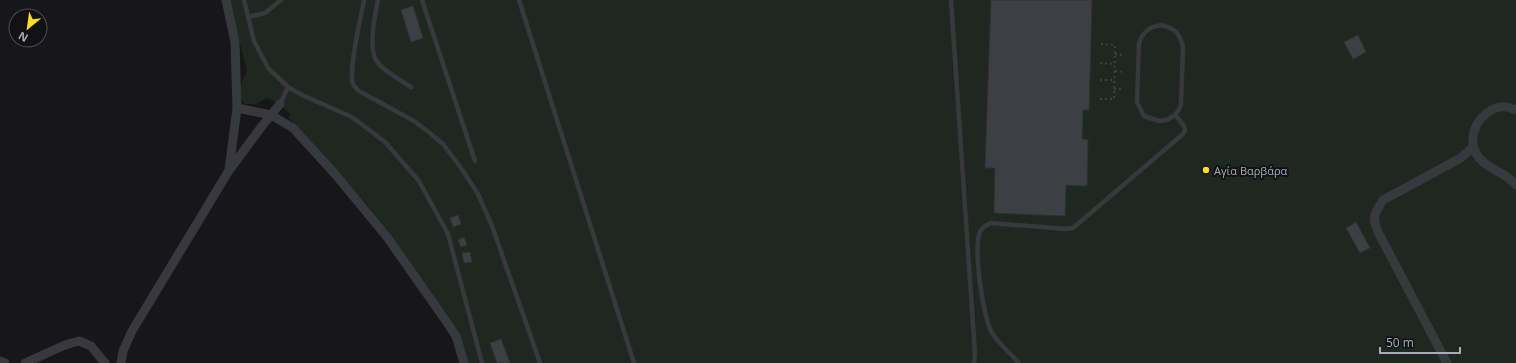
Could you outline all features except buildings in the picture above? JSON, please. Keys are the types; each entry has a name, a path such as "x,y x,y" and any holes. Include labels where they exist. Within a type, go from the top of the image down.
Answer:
{"street":[{"path":"226,0 235,42 237,108 228,172"},
{"path":"122,363 123,351 132,332 228,172 280,104"},
{"path":"1516,110 1502,106 1490,110 1481,118 1475,127 1473,136 1473,147 1482,161 1511,180 1516,185"},
{"path":"237,108 271,115 293,128 335,174 387,237 456,336 464,363"},
{"path":"1447,363 1378,232 1374,221 1375,212 1383,200 1461,158 1473,147"},
{"path":"25,363 65,345 79,341 90,346 105,363"},
{"path":"0,361 5,363"}],"lane":[{"path":"244,0 254,41 268,68 288,87 302,95 352,116 385,142 419,181 448,234 482,363"},
{"path":"248,17 265,13 281,0"},
{"path":"364,0 353,63 352,82 359,91 414,121 431,134 443,144 461,168 478,194 492,226 540,363"},
{"path":"378,0 373,50 376,60 390,73 411,87"},
{"path":"422,0 475,161"},
{"path":"519,0 634,363"},
{"path":"951,0 975,354 974,363"},
{"path":"1161,25 1170,27 1177,32 1181,38 1183,47 1181,105 1175,115 1167,120 1153,120 1144,116 1137,102 1139,43 1142,36 1152,27 1161,25"},
{"path":"280,104 288,87"},
{"path":"1019,363 992,332 986,316 982,297 979,264 978,239 980,230 991,223 1066,229 1072,228 1183,134 1185,130 1184,126 1175,115"}],"path":[{"path":"1100,99 1114,99 1115,71 1115,45 1101,44"},
{"path":"1115,54 1124,55"},
{"path":"1100,64 1115,64"},
{"path":"1115,71 1123,72"},
{"path":"1100,80 1114,80"},
{"path":"1114,89 1123,89"}],"shaded area":[{"path":"229,0 1516,0 1516,363 467,363 459,331 369,207 288,117 290,114 280,104 267,98 256,104 245,104 240,97 240,88 247,71"}],"place":[{"name":"Αγία Βαρβάρα","path":"1206,170"}]}
